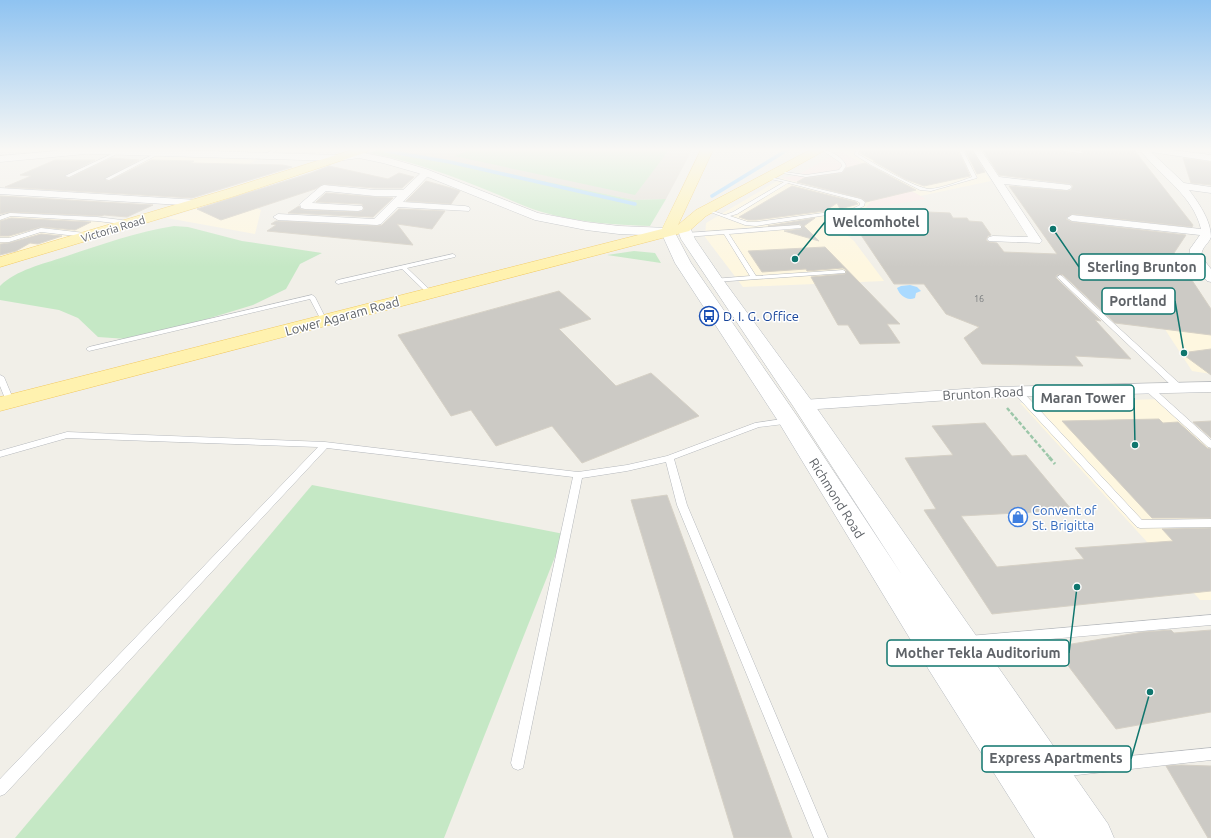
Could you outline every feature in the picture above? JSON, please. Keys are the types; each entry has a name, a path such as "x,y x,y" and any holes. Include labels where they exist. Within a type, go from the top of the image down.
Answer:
{"main road":[{"name":"Victoria Road","path":"1,262 242,189"},
{"path":"679,232 686,195 689,189"},
{"path":"679,232 707,210 747,189"},
{"path":"686,195 689,198 705,200 730,199"},
{"name":"Richmond Road","path":"679,232 715,280 791,412 940,660 1051,836"},
{"name":"Richmond Road","path":"679,232 683,263 791,412 962,642 1094,838"},
{"name":"Lower Agaram Road","path":"5,403 430,293 679,232"}],"street":[{"path":"323,189 304,204 305,206 358,208"},
{"path":"335,189 375,193 406,193"},
{"path":"278,217 378,222 410,189"},
{"path":"468,189 535,216 586,226 619,230 679,232"},
{"path":"993,239 1036,241 1003,189"},
{"path":"1183,189 1204,218 1208,233"},
{"path":"0,191 198,203"},
{"path":"395,204 465,208"},
{"path":"298,218 312,206"},
{"path":"1072,218 1208,233"},
{"path":"1208,233 1196,249 1195,256 1211,278"},
{"name":"Brunton Road","path":"791,412 1017,391 1177,386 1211,387"}],"lane":[{"path":"726,216 735,213 776,189"},
{"path":"707,210 747,224 756,224 852,210 862,206 863,202 859,200 812,189"},
{"path":"921,189 934,189"},
{"path":"0,218 10,214 97,219 132,223"},
{"path":"679,232 725,232 799,227"},
{"path":"0,240 10,240 41,230 90,236"},
{"path":"725,232 754,277"},
{"path":"338,282 453,256"},
{"path":"403,267 430,293"},
{"path":"715,280 843,272"},
{"path":"1060,277 1177,386"},
{"path":"89,349 312,297 324,321"},
{"path":"0,377 5,403"},
{"path":"1147,387 1211,445"},
{"path":"1017,391 1140,524 1211,523"},
{"path":"0,454 67,435 325,445 578,475 627,468 669,458 758,426 791,412"},
{"path":"0,789 325,445"},
{"path":"669,458 682,505 821,838"},
{"path":"518,763 578,475"},
{"path":"962,642 1211,620"},
{"path":"1048,771 1211,754"}],"path":[{"path":"1004,404 1055,464"}],"shaded area":[{"path":"580,189 671,189 666,199 634,200"},
{"path":"763,189 825,189 872,201 865,209 826,218 854,241 884,281 743,287 705,237 706,223"},
{"path":"825,189 908,189 926,199 865,209 872,201"},
{"path":"908,189 953,189 920,196"},
{"path":"232,197 261,210 255,234 167,218"},
{"path":"8,212 126,220 0,257 0,215"},
{"path":"1159,320 1211,327 1211,374 1192,371"},
{"path":"1163,399 1211,440 1211,600 1200,600 1020,403"}],"green space":[{"path":"483,189 582,189 634,200 666,199 650,226 582,221 536,210"},
{"path":"608,189 639,189 635,195"},
{"path":"174,226 188,227 242,241 322,253 300,264 286,289 253,305 164,332 127,339 98,337 78,318 59,310 0,300 0,286 6,280 22,272 118,239"},
{"path":"634,251 655,253 661,263 607,255"},
{"path":"312,485 564,534 444,838 15,838"}],"water":[{"path":"910,285 917,287 921,291 916,293 915,298 912,299 904,297 897,288"}],"building":[{"path":"41,189 221,189 192,198"},
{"path":"260,189 315,189 221,220 197,209"},
{"path":"418,189 454,189 460,191 451,204 406,201"},
{"path":"787,189 804,189 856,202 858,204 840,209 837,203 825,211 756,220 748,220 739,217"},
{"path":"825,189 916,190 866,202 861,198"},
{"path":"1011,189 1165,189 1193,225 1192,227 1072,214 1066,219 1072,222 1186,235 1174,253 1211,309 1211,335 1115,323 1063,275 1059,274 1056,278 1101,321 1095,320 1131,359 1075,356 1083,366 982,364 964,338 979,327 946,314 924,284 894,284 861,235 851,235 842,214 862,209 950,213 953,218 967,218 969,221 982,222 991,235 988,236 986,240 997,243 1004,252 1057,254"},
{"path":"326,193 393,198 373,217 288,213 299,206 301,209 305,210 358,212 364,209 362,204 316,202"},
{"path":"0,196 153,205 127,217 10,212 0,214"},
{"path":"399,209 445,211 432,229 397,224 413,245 267,231 276,225 271,224 276,221 377,226 382,225"},
{"path":"11,218 91,222 75,230 41,227 9,236 0,236 0,221"},
{"path":"815,218 804,226 819,241 784,231 801,229 802,226 800,224 768,226"},
{"path":"41,234 62,236 38,244 30,243 16,251 0,255 0,244"},
{"path":"825,247 900,324 887,324 900,343 860,344 848,325 838,325 811,277 845,274 846,270 843,268 807,271 806,269 762,272 748,251"},
{"path":"559,291 591,319 559,329 616,386 651,373 699,416 582,463 552,426 496,446 471,410 451,416 398,335"},
{"path":"1211,349 1211,375 1181,353"},
{"path":"1159,419 1163,423 1178,422 1207,448 1211,449 1211,518 1152,518 1062,421"},
{"path":"1211,421 1211,438 1193,422"},
{"path":"985,423 1012,456 1026,455 1072,510 961,516 997,567 1084,559 1075,548 1173,541 1162,529 1211,528 1211,591 992,614 924,510 936,509 905,458 953,455 932,426"},
{"path":"667,495 792,838 734,838 631,500"},
{"path":"1171,630 1174,633 1211,630 1211,712 1116,729 1054,647 1143,632"},
{"path":"1166,766 1211,766 1211,838 1208,838"}],"waterway":[{"path":"569,189 635,204"},
{"path":"712,196 723,189"}],"place":[{"name":"Sterling Brunton","path":"1053,229"},
{"name":"Welcomhotel","path":"795,259"},
{"name":"D. I. G. Office","path":"709,316"},
{"name":"Portland","path":"1184,353"},
{"name":"Maran Tower","path":"1135,445"},
{"name":"Convent of St. Brigitta","path":"1018,517"},
{"name":"Mother Tekla Auditorium","path":"1077,587"},
{"name":"Express Apartments","path":"1150,692"}]}
